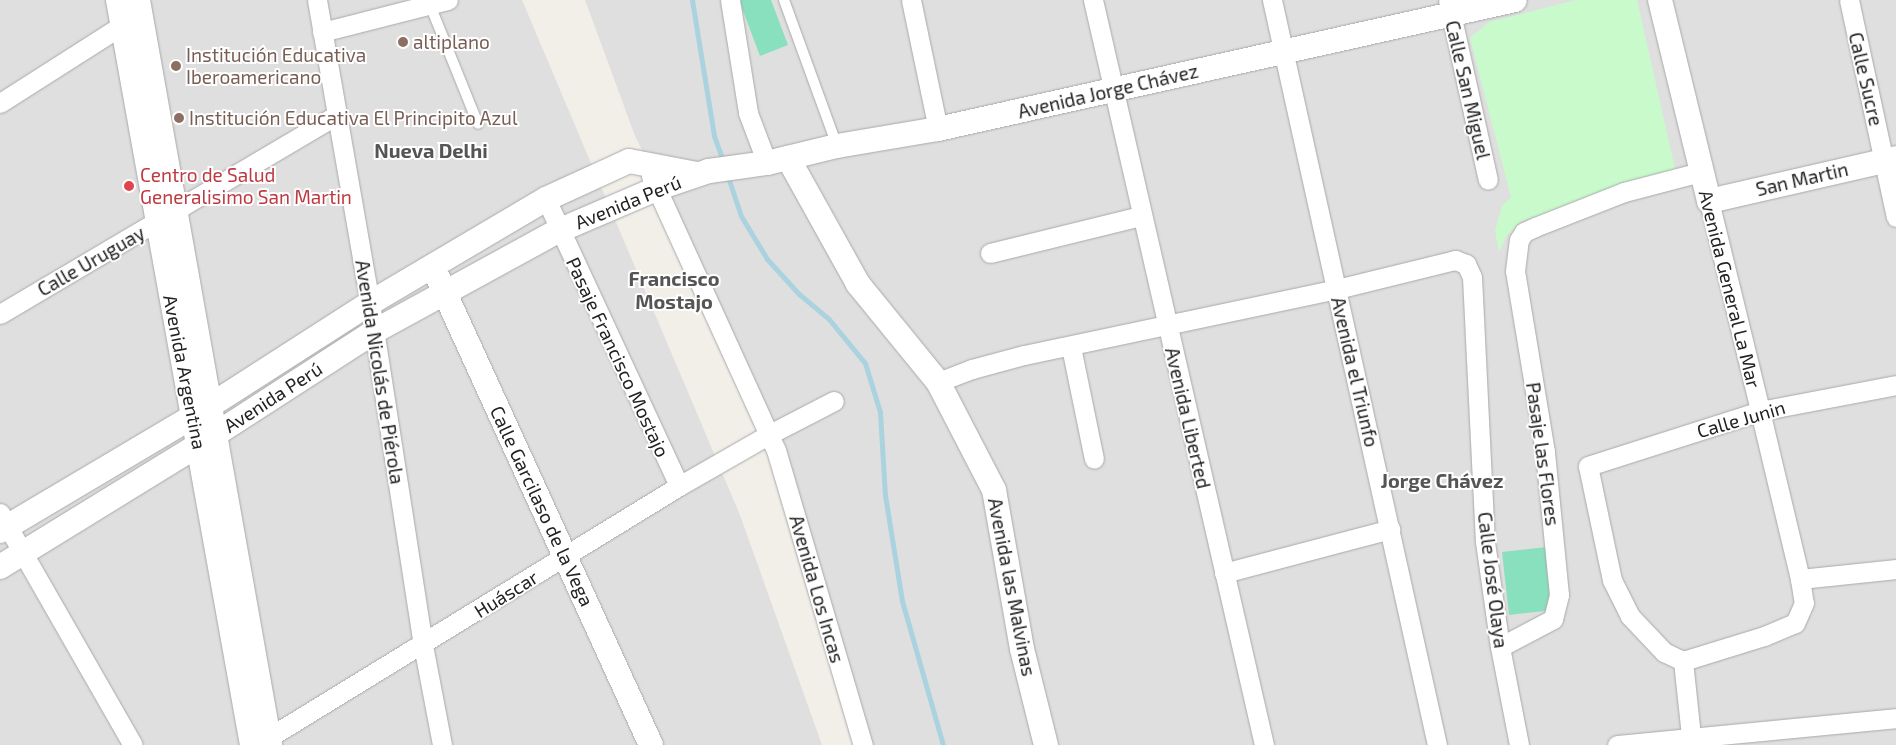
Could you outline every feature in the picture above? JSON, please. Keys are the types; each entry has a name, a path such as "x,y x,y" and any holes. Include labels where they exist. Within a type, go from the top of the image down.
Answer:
{"street":[{"name":"Avenida Argentina","path":"118,0 134,13 143,82 262,743"},
{"name":"Avenida Nicolás de Piérola","path":"317,0 375,331 422,645 442,745"},
{"path":"730,0 748,112 769,162"},
{"path":"911,0 938,129"},
{"name":"Avenida Liberted","path":"1093,0 1112,90 1264,745"},
{"name":"Avenida el Triunfo","path":"1272,0 1437,745"},
{"name":"Avenida Jorge Chávez","path":"704,172 769,162 837,146 938,129 1283,52 1450,7 1515,0"},
{"name":"Avenida General La Mar","path":"1660,0 1700,172 1709,201 1760,411 1800,579 1804,604 1795,623 1683,661"},
{"name":"Calle Sucre","path":"1848,0 1890,159 1896,217"},
{"path":"322,32 439,2"},
{"name":"Calle San Miguel","path":"1450,7 1488,180"},
{"path":"0,103 134,13"},
{"name":"Calle Uruguay","path":"0,314 167,217 336,115"},
{"name":"San Martin","path":"1709,201 1890,159"},
{"name":"Avenida Perú","path":"3,523 203,411 370,303 546,199 629,161 704,172"},
{"name":"Avenida las Malvinas","path":"769,162 858,284 938,382 994,490 1022,649 1046,745"},
{"name":"Avenida Los Incas","path":"648,164 656,189 776,450 863,745"},
{"name":"Avenida Perú","path":"0,567 208,439 375,331 558,231 656,189 704,172"},
{"name":"Pasaje las Flores","path":"1500,647 1553,619 1559,594 1544,452 1515,271 1515,253 1524,232 1624,192 1700,172"},
{"name":"Pasaje Francisco Mostajo","path":"546,199 558,231 679,486"},
{"path":"990,253 1141,216"},
{"name":"Calle José Olaya","path":"1337,289 1455,260 1466,264 1472,277 1485,542 1500,647 1519,745"},
{"name":"Calle Garcilaso de la Vega","path":"433,266 651,745"},
{"path":"938,382 972,368 1337,289"},
{"path":"1071,347 1094,458"},
{"name":"Calle Junin","path":"1683,661 1664,652 1630,616 1612,580 1588,466 1760,411 1896,385"},
{"name":"Huáscar","path":"262,743 679,486 768,435 834,401"},
{"path":"3,523 23,553 133,745"},
{"path":"1224,573 1390,529"},
{"path":"1800,579 1896,569"},
{"path":"1683,661 1691,741"},
{"path":"1617,745 1691,741 1896,718"}],"lane":[{"path":"784,0 837,146"},
{"path":"439,2 478,124"}],"shaded area":[{"path":"0,0 522,0 740,515 822,745 0,745"},
{"path":"585,0 1896,0 1896,745 869,745 767,407 635,136"}],"green space":[{"path":"739,0 771,0 788,45 760,56"},
{"path":"1576,0 1637,0 1675,169 1670,179 1521,221 1507,235 1499,252 1495,231 1502,206 1511,197 1470,38 1489,22"},
{"path":"1547,547 1554,610 1509,615 1502,552"}],"waterway":[{"path":"692,0 714,136 724,164"},
{"path":"727,174 741,216 767,259 799,294 828,318 865,363 880,412 885,495 902,601 943,745"}],"place":[{"name":"altiplano","path":"403,42"},
{"name":"Institución Educativa Iberoamericano","path":"176,66"},
{"name":"Institución Educativa El Principito Azul","path":"179,118"},
{"name":"Centro de Salud Generalisimo San Martin","path":"129,186"}],"district":[{"name":"Nueva Delhi","path":"431,150"},
{"name":"Francisco Mostajo","path":"674,290"},
{"name":"Jorge Chávez","path":"1442,480"}]}
